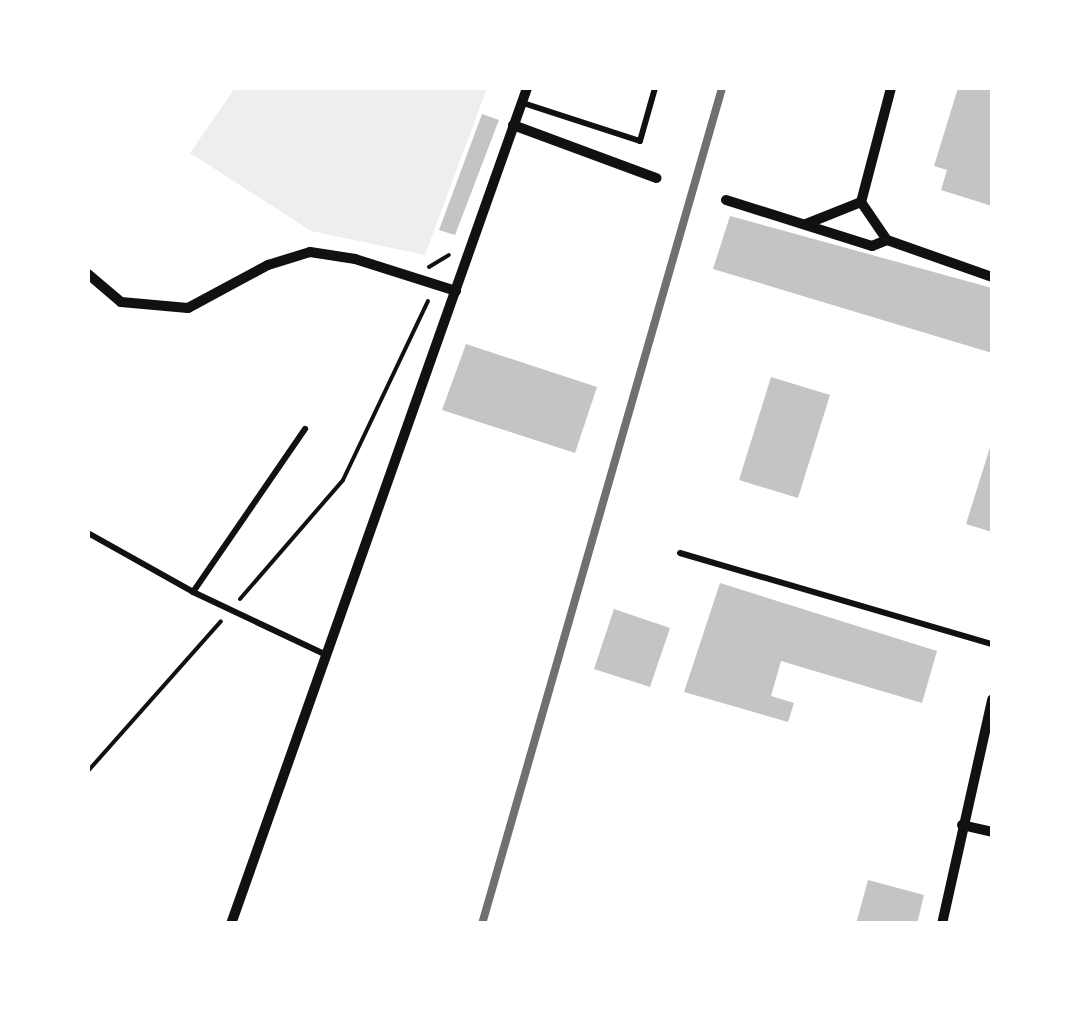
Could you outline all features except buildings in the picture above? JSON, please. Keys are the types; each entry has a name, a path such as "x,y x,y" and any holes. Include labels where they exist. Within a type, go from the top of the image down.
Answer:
{"street":[{"path":"231,924 527,88"},
{"path":"891,88 861,202 887,240 992,277"},
{"path":"513,125 656,178"},
{"path":"726,200 872,246 887,240"},
{"path":"806,224 861,202"},
{"path":"88,274 120,302 172,310 310,252 456,292"},
{"path":"942,924 992,700"},
{"path":"962,825 992,832"}],"lane":[{"path":"521,102 640,141 656,88"},
{"path":"193,592 305,429"},
{"path":"88,533 229,611 326,655"},
{"path":"680,553 992,644"}],"path":[{"path":"88,771 343,480 388,396 431,283 429,264 447,257 457,243"}],"shaded area":[{"path":"235,88 487,88 425,255 311,231 190,153"}],"railway":[{"path":"482,924 722,88"}]}
